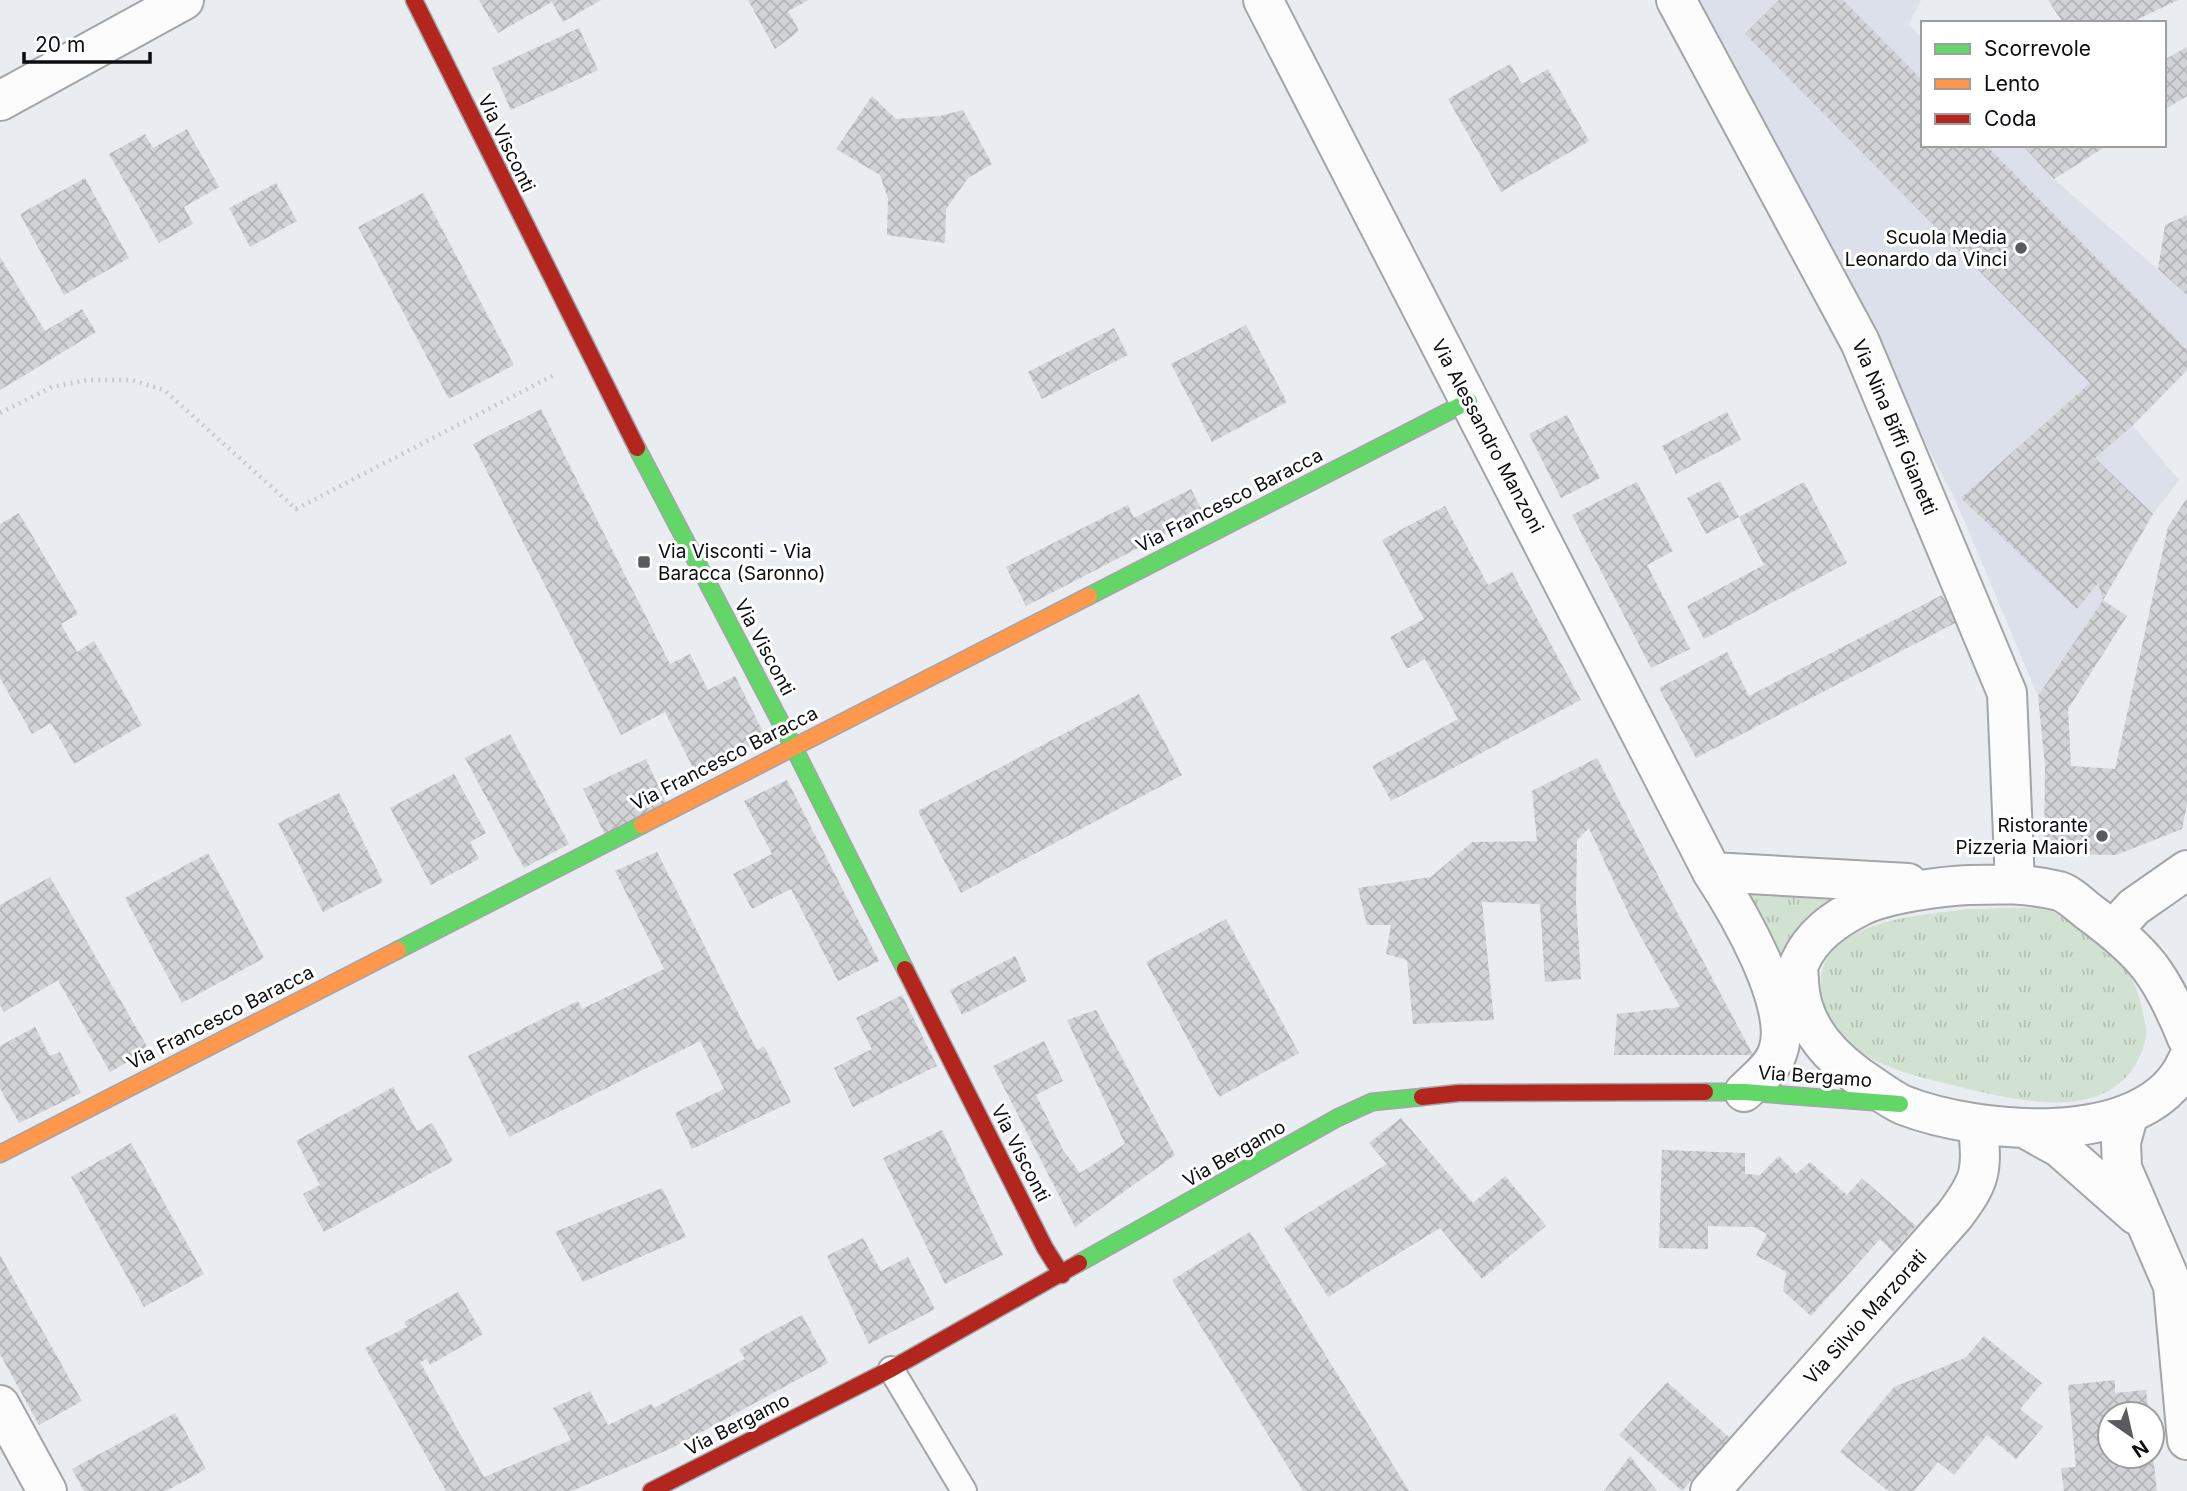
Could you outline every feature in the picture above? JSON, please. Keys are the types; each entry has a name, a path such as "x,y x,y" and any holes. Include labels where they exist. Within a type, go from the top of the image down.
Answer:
{"street":[{"path":"0,101 184,0"},
{"name":"Via Visconti","path":"414,0 589,357 793,746 1045,1248 1062,1275"},
{"name":"Via Alessandro Manzoni","path":"1263,0 1713,872 1747,930 1772,988 1781,1031 1778,1051 1766,1070 1744,1092"},
{"name":"Via Nina Biffi Gianetti","path":"1676,0 1860,342 2007,693 2015,884"},
{"name":"Via Francesco Baracca","path":"0,1154 1469,401"},
{"path":"2113,930 2134,907 2187,870"},
{"path":"1713,872 1801,875 1945,886 2015,884 2062,891 2147,960 2169,995 2187,1038"},
{"path":"1945,886 1863,905 1819,932 1798,964 1800,1001 1822,1045 1845,1068 1900,1104 1978,1126 2024,1128 2093,1123 2129,1113 2159,1098 2182,1073 2187,1061"},
{"name":"Via Bergamo","path":"651,1491 891,1369 1062,1275 1336,1118 1372,1102 1459,1093 1744,1092 1900,1104"},
{"path":"2129,1113 2121,1142 2122,1168 2174,1286 2187,1440"},
{"name":"Via Silvio Marzorati","path":"1710,1491 1968,1198 1980,1175 1978,1126"},
{"path":"2024,1128 2060,1148 2145,1224"},
{"path":"0,1405 47,1491"}],"lane":[{"path":"891,1369 964,1491"}],"path":[{"path":"0,414 51,387 87,380 131,380 164,390 296,509 589,357"}],"shaded area":[{"path":"1691,0 1921,0 1909,24 1921,38 1921,147 2024,147 2054,179 2187,295 2187,370 2133,426 2179,480 2153,514 2103,600 2038,696 1955,499"}],"green space":[{"path":"1741,888 1845,892 1777,957"},
{"path":"1968,909 2047,910 2083,928 2116,959 2135,985 2146,1030 2140,1057 2123,1080 2104,1093 2082,1100 2032,1101 2007,1097 1921,1077 1881,1063 1847,1042 1833,1027 1822,1006 1821,983 1825,962 1838,946 1856,933 1902,918"}],"building":[{"path":"479,0 601,0 563,22 552,2 498,33"},
{"path":"748,0 809,0 788,11 799,31 775,49"},
{"name":"Scuola Media Leonardo da Vinci","path":"1779,0 1843,0 1921,79 1921,147 1988,147 2187,350 2187,370 2132,426 2095,458 2153,514 2103,600 2098,583 2077,609 1961,498 2090,383 1745,34"},
{"path":"2048,0 2178,0 2134,21 2062,21"},
{"path":"579,28 598,70 511,110 492,68"},
{"path":"2187,47 2187,96 2166,109 2166,59"},
{"path":"1510,64 1522,84 1548,69 1589,141 1501,192 1448,99"},
{"path":"872,96 896,119 940,116 963,110 992,164 968,178 946,209 945,243 887,235 888,199 880,175 836,149"},
{"path":"187,129 219,187 184,207 193,224 159,243 109,154 145,134 153,148"},
{"path":"2024,147 2105,147 2054,179"},
{"path":"85,178 129,258 64,295 20,214"},
{"path":"276,183 297,221 250,247 229,208"},
{"path":"423,193 514,365 449,399 358,227"},
{"path":"2187,215 2187,295 2158,269 2165,225"},
{"path":"0,257 45,331 82,309 96,332 0,390"},
{"path":"1246,325 1287,402 1212,442 1171,364"},
{"path":"1114,328 1128,355 1042,399 1028,372"},
{"path":"541,409 670,664 690,654 708,690 735,676 766,738 696,774 665,712 621,735 473,444"},
{"path":"1727,412 1741,440 1676,474 1662,446"},
{"path":"1567,415 1600,478 1561,498 1529,434"},
{"path":"1720,481 1739,517 1706,534 1687,498"},
{"path":"1637,482 1673,551 1647,565 1690,649 1651,668 1572,515"},
{"path":"1804,482 1847,563 1704,639 1687,606 1764,565 1739,517"},
{"path":"1191,489 1204,514 1026,606 1006,567 1128,505 1134,518"},
{"path":"2187,498 2187,804 2182,829 2116,855 2044,854 2045,766 2038,696 2103,600 2127,616 2068,709 2071,766 2115,769 2168,527"},
{"path":"1445,506 1488,585 1512,572 1581,700 1391,801 1372,766 1458,719 1425,659 1407,669 1390,637 1424,619 1382,540"},
{"path":"19,513 78,614 61,624 77,652 94,641 142,725 74,764 51,723 32,734 0,678 0,524"},
{"path":"1942,595 1957,622 1696,758 1659,688 1727,652 1749,696"},
{"path":"1139,694 1182,775 961,893 918,811"},
{"path":"510,734 569,844 524,868 465,758"},
{"path":"1597,758 1753,1055 1614,1055 1617,1014 1680,1007 1632,921 1589,828 1577,840 1576,902 1581,979 1545,982 1540,904 1482,902 1494,1020 1413,1024 1407,960 1386,954 1391,925 1367,925 1358,888 1431,877 1472,842 1537,841 1532,791"},
{"path":"646,759 667,805 605,835 583,789"},
{"path":"454,774 486,833 470,842 479,859 431,885 390,808"},
{"path":"787,780 879,961 838,981 791,889 752,909 733,874 772,854 744,801"},
{"path":"339,793 383,882 323,912 278,823"},
{"path":"657,852 757,1050 764,1046 791,1102 692,1149 675,1113 724,1089 700,1041 509,1137 468,1056 578,1001 582,1009 664,969 615,871"},
{"path":"208,853 264,958 182,1003 125,898"},
{"path":"50,877 149,1050 110,1072 58,980 4,1012 0,1005 0,905"},
{"path":"1226,919 1299,1053 1219,1097 1146,962"},
{"path":"1015,956 1027,981 962,1015 950,990"},
{"path":"902,995 937,1066 853,1107 834,1068 872,1049 856,1018"},
{"path":"1096,1010 1175,1155 1075,1227 993,1066 1044,1041 1063,1081 1036,1095 1063,1150 1080,1173 1125,1144 1067,1020"},
{"path":"35,1027 50,1056 60,1052 81,1093 19,1123 0,1088 0,1046"},
{"path":"393,1087 417,1131 432,1123 453,1161 324,1232 303,1194 320,1185 296,1141"},
{"path":"1401,1118 1473,1203 1505,1176 1546,1226 1482,1279 1440,1228 1328,1297 1284,1228 1387,1164 1369,1143"},
{"path":"942,1130 1003,1255 945,1284 883,1158"},
{"path":"131,1143 204,1274 144,1307 71,1177"},
{"path":"1662,1150 1745,1153 1745,1174 1760,1175 1779,1156 1796,1174 1810,1162 1847,1195 1862,1178 1916,1226 1893,1252 1880,1239 1811,1316 1783,1291 1786,1272 1756,1255 1767,1234 1754,1227 1708,1226 1708,1249 1659,1248"},
{"path":"662,1188 686,1237 583,1282 555,1232"},
{"path":"1250,1232 1409,1491 1303,1491 1172,1280"},
{"path":"863,1238 881,1271 908,1257 935,1309 869,1344 827,1256"},
{"path":"0,1255 82,1401 39,1425 0,1354"},
{"path":"458,1292 483,1334 430,1365 427,1359 420,1362 484,1477 571,1440 553,1408 590,1391 608,1425 651,1404 654,1408 745,1359 739,1349 802,1315 828,1363 674,1447 572,1491 446,1491 365,1348 407,1327 404,1322"},
{"path":"1984,1336 2042,1383 2020,1409 2043,1427 2016,1459 1987,1435 1954,1475 1938,1462 1914,1491 1888,1491 1840,1452 1894,1387 1965,1358"},
{"path":"2115,1380 2115,1393 2146,1390 2147,1400 2096,1400 2096,1470 2155,1470 2157,1491 2064,1491 2061,1468 2076,1467 2068,1385"},
{"path":"1667,1382 1730,1438 1682,1491 1619,1435"},
{"path":"175,1413 206,1469 166,1491 84,1491 72,1469"},
{"path":"1630,1456 1657,1491 1604,1491"}],"traffic: fast":[{"path":"1089,596 1469,401"},
{"path":"637,448 793,746 905,969"},
{"path":"398,950 642,825"},
{"path":"1705,1092 1744,1092 1900,1104"},
{"path":"1079,1263 1337,1118 1372,1102 1422,1097"}],"traffic: slow":[{"path":"642,825 1089,596"},
{"path":"0,1154 398,950"}],"traffic: jam":[{"path":"414,0 637,448"},
{"path":"905,969 1045,1248 1062,1275"},
{"path":"1422,1097 1459,1093 1705,1092"},
{"path":"651,1491 891,1369 1079,1263"}],"place":[{"name":"Scuola Media Leonardo da Vinci","path":"2021,248"},
{"name":"Via Visconti - Via Baracca (Saronno)","path":"644,562"},
{"name":"Ristorante Pizzeria Maiori","path":"2102,836"}]}
